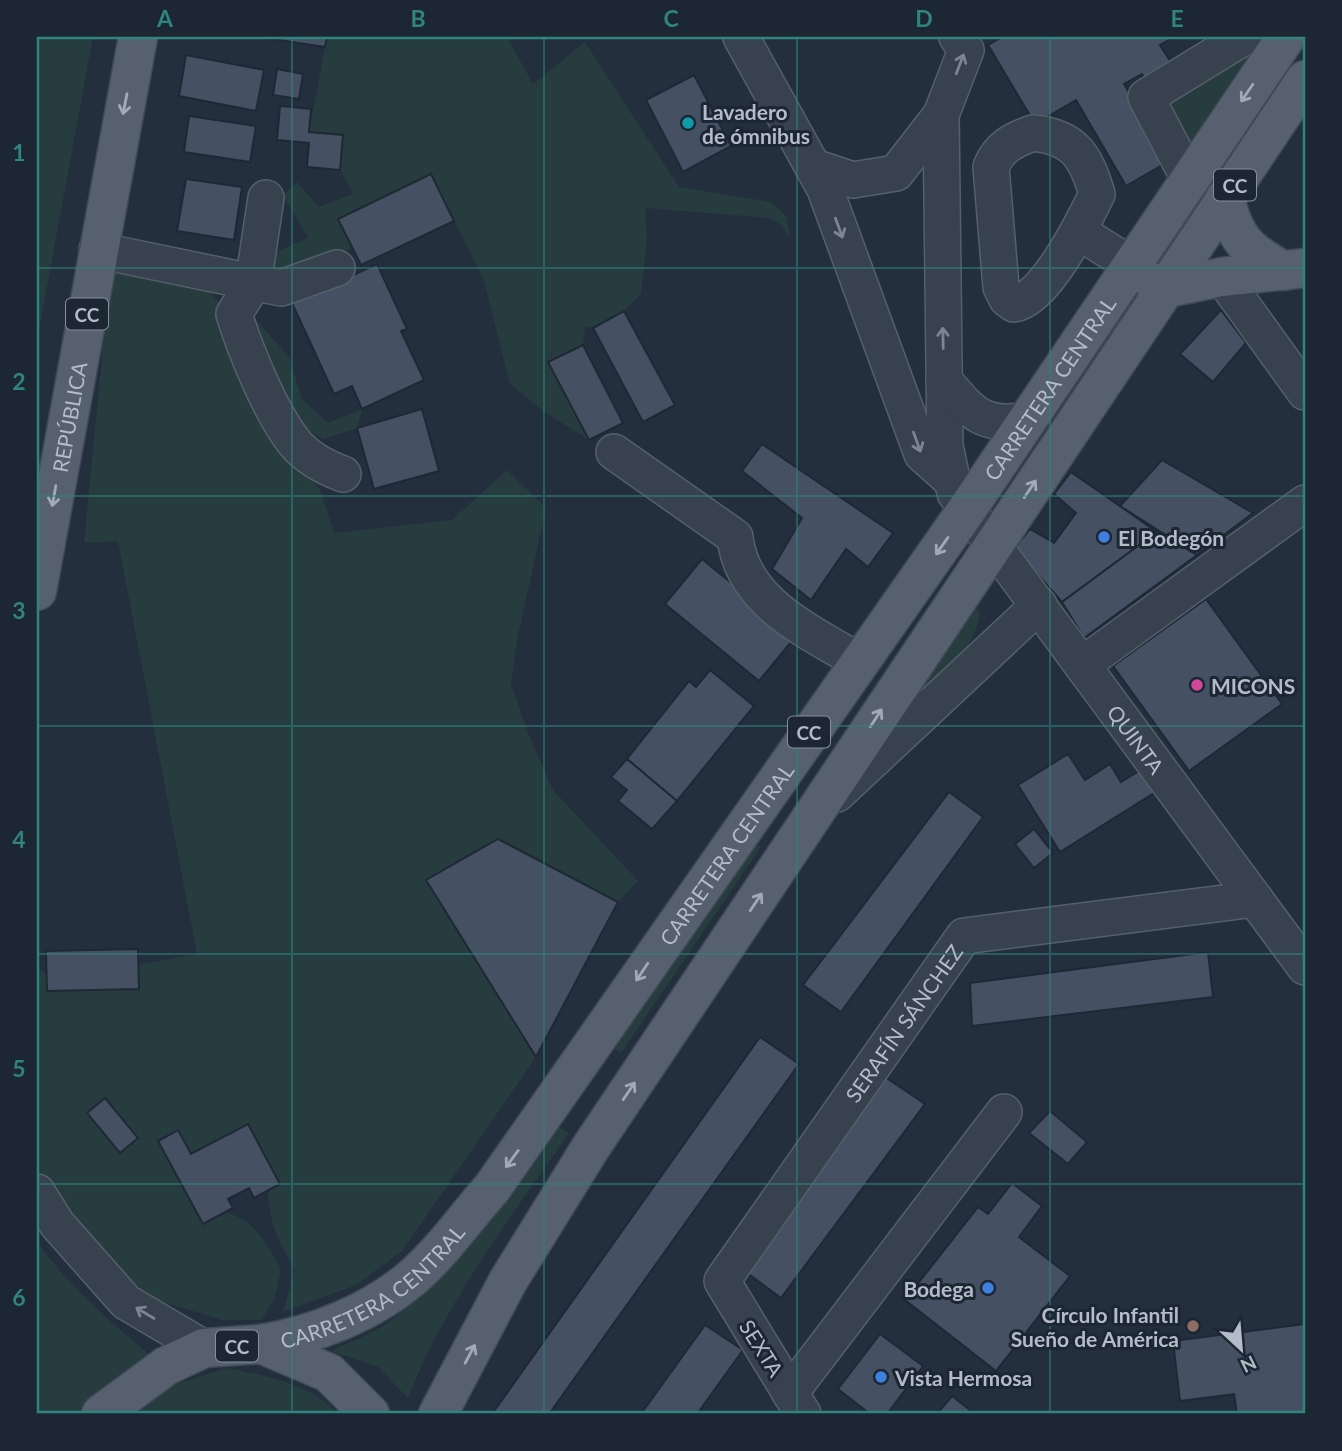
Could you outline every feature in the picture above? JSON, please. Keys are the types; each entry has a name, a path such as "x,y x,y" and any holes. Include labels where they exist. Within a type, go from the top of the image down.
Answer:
{"main road":[{"name":"REPÚBLICA","path":"37,591 97,250 138,37"},
{"name":"CARRETERA CENTRAL","path":"261,1344 298,1338 363,1310 413,1277 492,1188 860,662 959,494 1028,420 1130,264 1286,37"},
{"name":"CARRETERA CENTRAL","path":"438,1414 508,1281 591,1147 1305,80"},
{"path":"1226,198 1239,238 1256,255 1295,270"},
{"path":"1130,264 1163,289 1222,277 1295,270"},
{"name":"CC","path":"102,1414 166,1366 204,1348 261,1344 329,1373 370,1414"}],"street":[{"path":"741,37 825,189 922,454 959,494"},
{"path":"814,167 853,180 896,173 941,115 965,50 957,37"},
{"path":"1189,179 1146,97 1244,37"},
{"path":"941,115 945,446 959,494"},
{"path":"266,198 253,284 234,314 241,336 282,424 295,443 320,465 343,474"},
{"path":"1079,232 1130,264"},
{"path":"97,250 281,288 337,268"},
{"path":"1222,277 1305,392"},
{"path":"944,380 979,418 1003,425 1028,420"},
{"path":"614,452 735,537 737,554 749,583 784,615 860,662"},
{"name":"QUINTA","path":"959,494 992,546 1039,605 1305,967"},
{"path":"1082,665 1305,503"},
{"path":"812,816 1039,605"},
{"name":"SERAFÍN SÁNCHEZ","path":"722,1281 964,936 1255,899"},
{"path":"797,1403 1004,1112"},
{"path":"37,1192 57,1224 126,1302 204,1348"},
{"name":"SEXTA","path":"722,1281 797,1403"}],"green space":[{"path":"37,37 93,37 37,341"},
{"path":"327,37 507,37 533,84 585,42 679,187 771,202 787,217 790,237 781,225 769,218 645,208 647,240 641,294 624,311 593,328 585,327 583,345 549,362 589,440 546,413 510,384 484,280 431,174 338,219 352,248 295,273 269,273 275,252 308,238 283,195 297,182 319,207 353,194 340,170 343,135 309,132"},
{"path":"1248,56 1187,152 1163,105"},
{"path":"111,265 206,288 226,310 270,428 320,489 334,533 452,520 507,470 546,508 517,640 511,684 528,733 553,790 638,881 618,902 498,839 427,880 536,1057 402,1251 356,1285 283,1312 295,1270 280,1242 270,1213 268,1191 280,1184 248,1124 191,1154 178,1130 158,1141 203,1224 226,1212 236,1216 253,1227 276,1259 281,1269 274,1300 261,1320 222,1320 151,1298 86,1240 48,1188 37,1165 37,968 47,974 48,991 138,989 138,965 197,954 118,541 84,543"},
{"path":"252,315 289,357 302,399 328,423 362,409 357,428 324,439 289,420"},
{"path":"975,605 980,614 968,645 959,659 936,684 898,717"},
{"path":"754,843 761,847 621,1053 614,1049"},
{"path":"559,1127 569,1133 460,1294 423,1363 408,1398 378,1367 331,1351 389,1322 438,1279 482,1232"},
{"path":"37,1241 76,1288 151,1356 128,1369 76,1414 37,1414"},
{"path":"226,1368 287,1382 327,1403 339,1414 129,1414 162,1389"}],"building":[{"path":"259,37 327,37 325,47"},
{"path":"1002,37 1174,37 1160,45 1176,70 1149,86 1142,74 1124,84 1169,161 1126,186 1076,100 1035,124 988,45"},
{"path":"186,55 264,70 256,111 179,96"},
{"path":"277,69 303,74 299,99 273,95"},
{"name":"Lavadero de ómnibus","path":"694,75 731,146 683,172 646,100"},
{"path":"280,106 311,109 309,132 343,135 340,170 307,167 309,143 277,140"},
{"path":"189,116 256,126 250,162 184,152"},
{"path":"431,174 454,221 361,265 338,219"},
{"path":"186,179 242,187 234,240 177,231"},
{"path":"377,264 407,329 401,331 424,380 362,409 352,386 334,394 292,303"},
{"path":"1221,310 1246,343 1213,382 1180,354"},
{"path":"624,311 675,405 643,422 593,328"},
{"path":"583,345 623,423 589,440 548,362"},
{"path":"422,409 439,471 374,489 357,428"},
{"path":"762,444 893,533 868,567 846,549 811,600 772,569 802,518 742,471"},
{"path":"1162,460 1253,513 1197,555 1120,506"},
{"name":"El Bodegón","path":"1071,472 1157,532 1062,602 1014,548 1030,529 1054,543 1076,513 1054,494"},
{"path":"1157,532 1197,555 1084,638 1062,602"},
{"path":"702,559 796,636 759,681 665,604"},
{"path":"1206,599 1282,704 1189,771 1113,666"},
{"path":"710,670 754,706 677,801 627,759 689,681 696,687"},
{"path":"1068,754 1085,780 1110,764 1121,782 1142,769 1157,791 1060,852 1018,785"},
{"path":"627,759 677,801 652,829 618,801 627,790 611,777"},
{"path":"949,792 983,817 841,1012 803,985"},
{"path":"1034,829 1053,853 1034,868 1015,844"},
{"path":"498,839 618,902 536,1057 426,880"},
{"path":"138,949 139,989 47,991 46,951"},
{"path":"1208,952 1213,997 972,1026 970,983"},
{"path":"760,1037 799,1064 549,1414 492,1414"},
{"path":"885,1077 925,1104 781,1298 746,1272"},
{"path":"105,1098 138,1138 120,1153 87,1113"},
{"path":"1050,1111 1087,1142 1068,1164 1029,1133"},
{"path":"248,1124 280,1184 254,1198 249,1188 228,1199 233,1208 203,1224 158,1141 178,1130 191,1154"},
{"name":"Bodega","path":"1012,1183 1042,1206 1019,1237 1070,1276 996,1371 905,1300 978,1207 988,1214"},
{"path":"1305,1324 1305,1414 1237,1414 1234,1394 1180,1401 1173,1341"},
{"path":"705,1325 743,1350 697,1414 641,1414"},
{"name":"Vista Hermosa","path":"880,1334 923,1366 887,1414 870,1414 838,1389"},
{"path":"952,1396 975,1414 937,1414"}],"place":[{"name":"Lavadero de ómnibus","path":"688,123"},
{"name":"El Bodegón","path":"1104,537"},
{"name":"MICONS","path":"1197,685"},
{"name":"Bodega","path":"988,1288"},
{"name":"Círculo Infantil Sueño de América","path":"1193,1326"},
{"name":"Vista Hermosa","path":"881,1377"}]}
